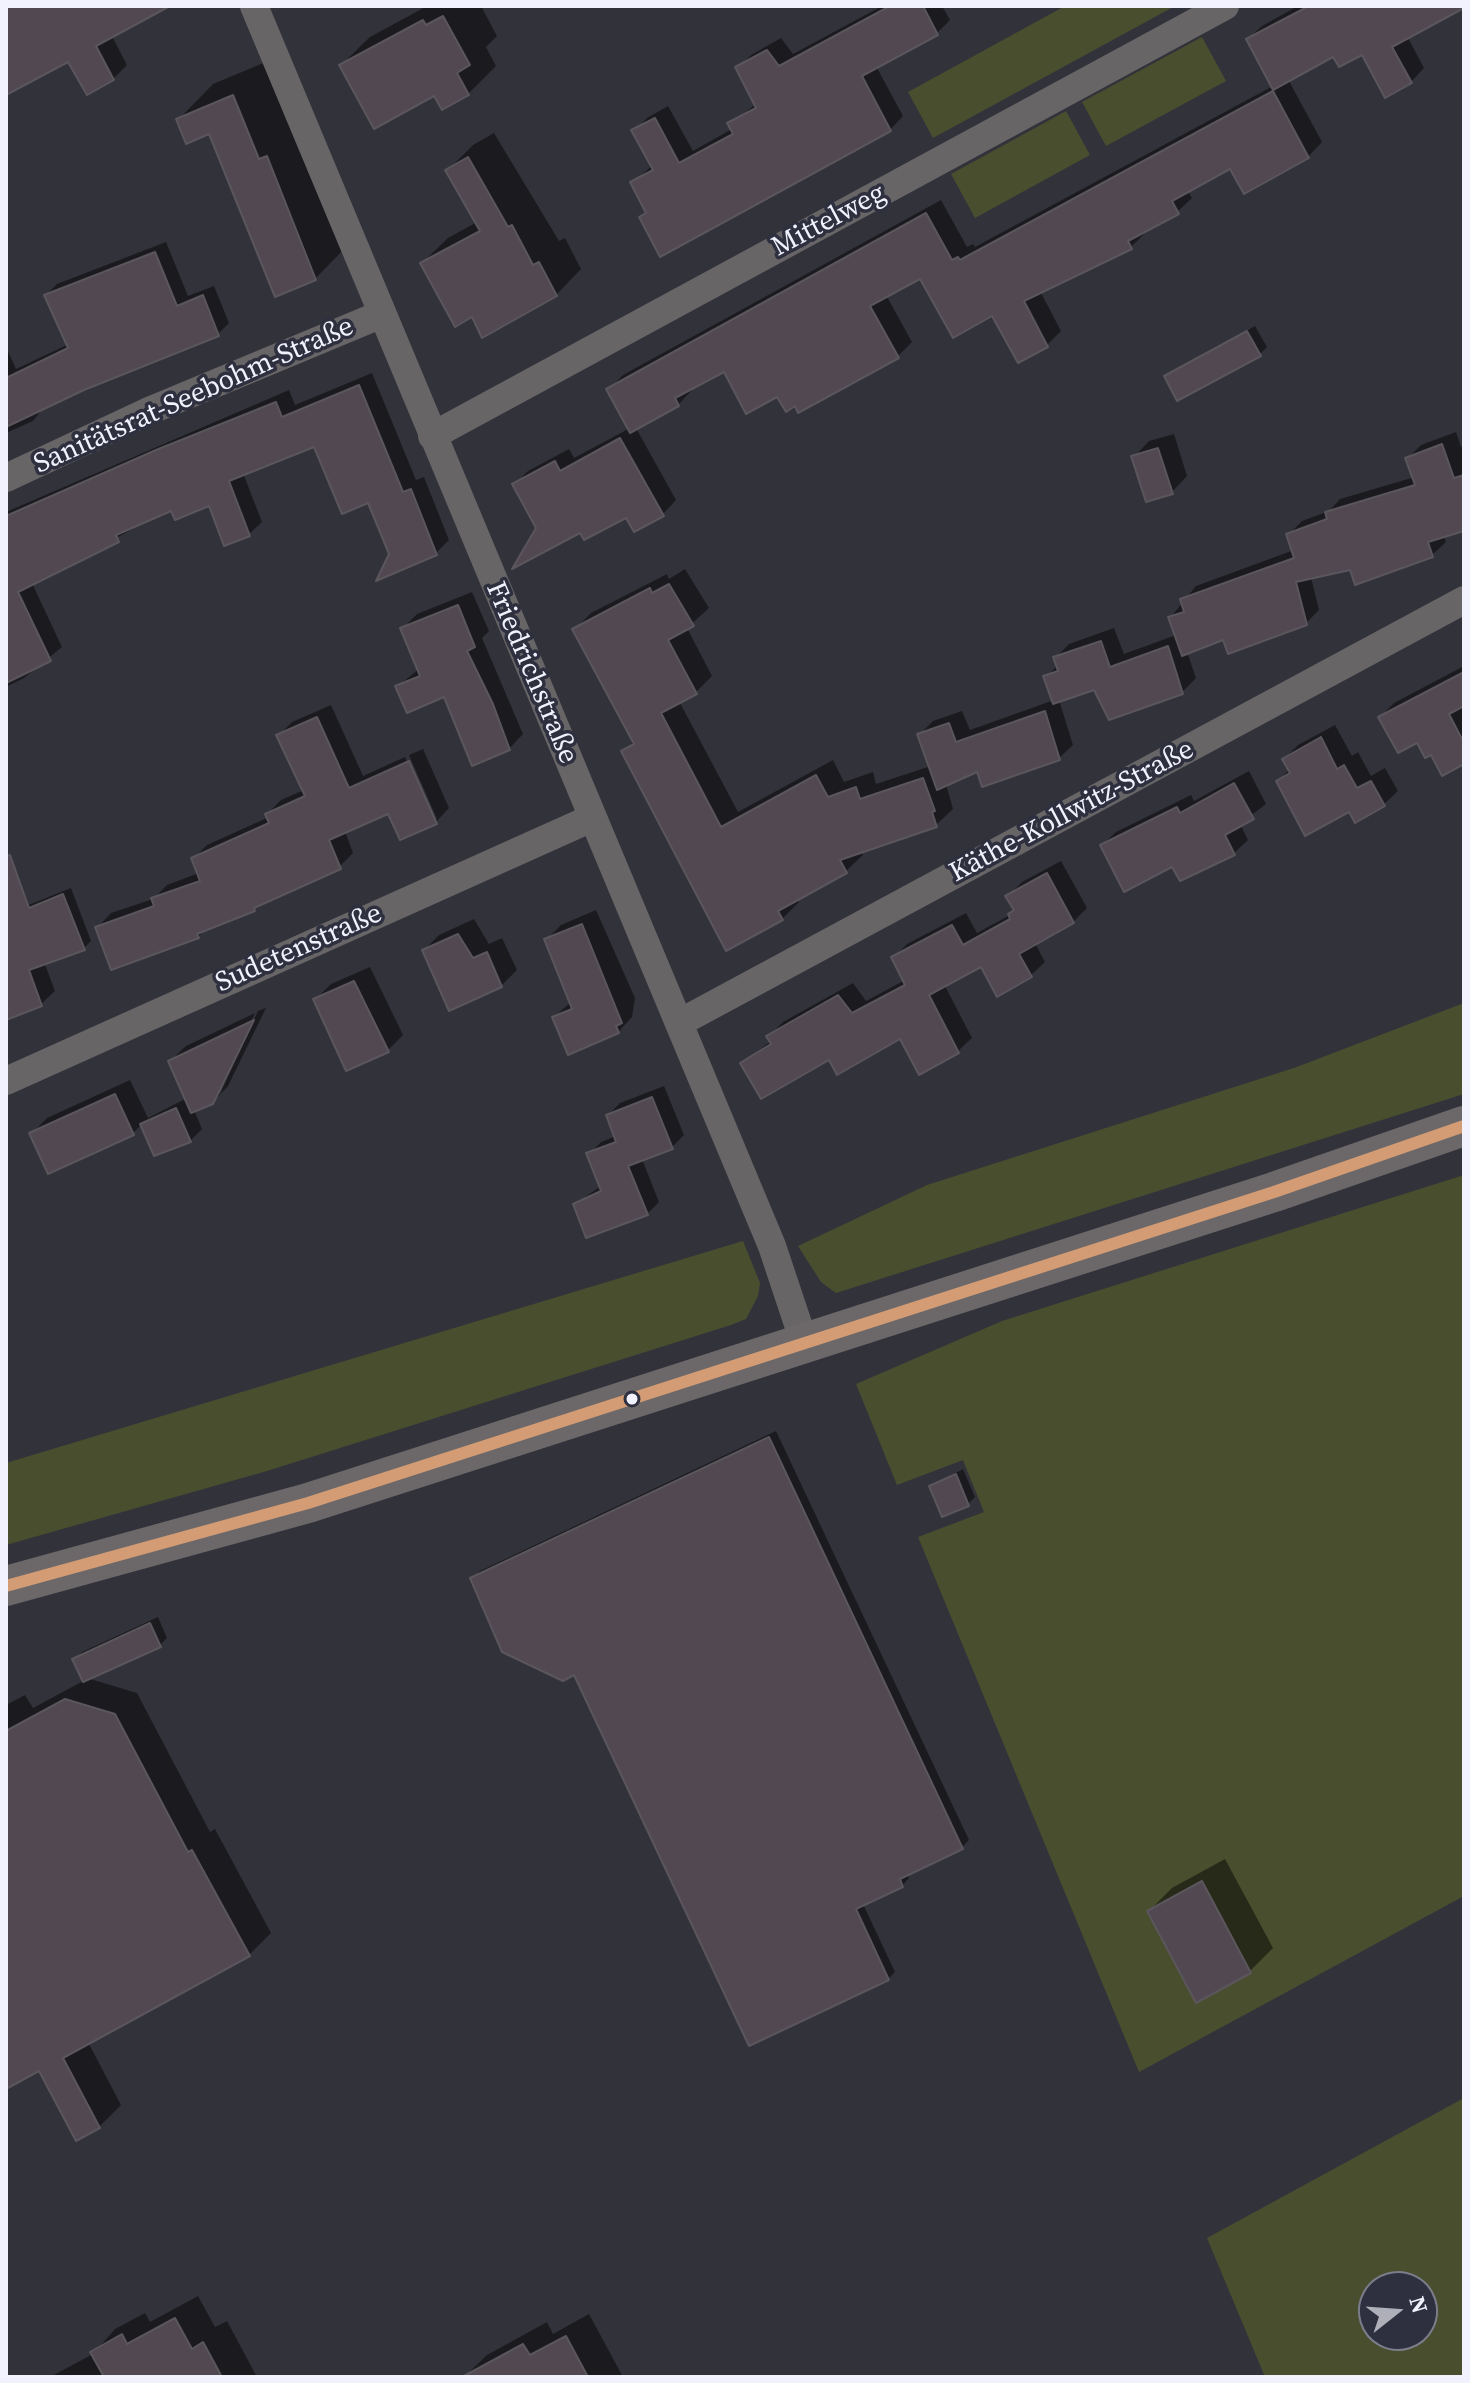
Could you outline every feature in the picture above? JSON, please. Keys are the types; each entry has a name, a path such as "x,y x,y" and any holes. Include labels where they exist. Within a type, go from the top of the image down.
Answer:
{"street":[{"name":"Friedrichstraße","path":"254,6 772,1246 804,1342"},
{"name":"Mittelweg","path":"432,436 1225,6"},
{"name":"Sanitätsrat-Seebohm-Straße","path":"6,478 149,411 382,314"},
{"name":"Käthe-Kollwitz-Straße","path":"679,1023 1464,600"},
{"name":"Sudetenstraße","path":"6,1081 592,818"},
{"path":"6,1586 265,1516 1274,1192 1464,1126"}],"green space":[{"path":"1065,6 1175,6 933,138 908,92"},
{"path":"1202,37 1226,81 1106,146 1082,102"},
{"path":"1066,111 1090,155 975,218 951,174"},
{"path":"1464,1003 1464,1094 836,1293 821,1282 798,1246 927,1185 1294,1068"},
{"path":"1464,1175 1464,1896 1139,2072 918,1537 984,1512 963,1460 897,1485 856,1384 1002,1321"},
{"path":"743,1241 760,1283 758,1296 746,1319 267,1471 6,1545 6,1463"},
{"path":"1464,2098 1464,2377 1265,2377 1207,2238"}],"building":[{"path":"6,6 170,6 96,46 114,80 87,95 68,62 6,95"},
{"path":"890,6 923,6 938,35 862,76 891,131 660,257 639,217 646,213 630,182 653,170 631,130 655,118 679,163 733,134 727,123 756,108 735,67 767,50 779,66"},
{"path":"1309,6 1464,8 1392,47 1412,83 1385,98 1362,55 1339,67 1333,57 1273,90 1246,39"},
{"path":"443,16 470,65 457,73 469,95 442,110 434,96 374,129 339,65 423,20 426,25"},
{"path":"1273,91 1309,158 1244,194 1230,169 1172,201 1179,214 1128,241 1132,249 1024,301 1048,347 1018,363 992,316 953,338 920,279 870,306 899,358 798,413 795,406 786,412 777,397 746,414 724,372 675,398 679,406 630,433 606,389 926,213 952,260 958,257 960,260"},
{"path":"233,95 259,159 267,156 316,280 275,297 209,134 186,144 176,119"},
{"path":"468,157 508,227 512,225 533,265 539,262 557,296 482,338 472,317 455,327 420,263 480,231 445,170"},
{"path":"155,252 177,306 203,295 219,336 84,390 6,427 6,378 68,348 44,295"},
{"path":"1247,331 1261,356 1177,401 1164,376"},
{"path":"359,385 403,492 411,489 437,555 376,581 389,554 368,503 342,514 314,447 229,481 250,536 224,546 209,506 175,520 171,511 116,535 119,542 18,592 51,661 6,683 6,516 156,450 276,402 282,417"},
{"path":"620,438 664,516 634,532 626,518 584,540 580,533 512,569 536,528 512,484 555,461 560,471"},
{"path":"1442,444 1454,478 1464,475 1464,531 1428,542 1433,557 1355,585 1350,570 1296,582 1307,625 1228,654 1223,640 1182,656 1168,617 1184,612 1180,599 1294,558 1286,534 1327,519 1325,512 1415,485 1405,458"},
{"path":"1158,448 1173,494 1146,502 1131,456"},
{"path":"669,584 694,626 668,640 697,694 661,713 721,827 816,775 828,797 856,787 860,799 923,778 935,811 932,812 937,827 840,860 847,873 778,911 783,920 726,951 621,751 634,744 572,629 650,588 652,593"},
{"path":"458,605 475,647 467,651 493,704 510,750 472,766 444,697 407,713 395,686 420,676 400,628"},
{"path":"1101,641 1110,667 1168,646 1183,694 1109,720 1094,690 1053,704 1043,676 1058,671 1053,657"},
{"path":"1464,672 1464,706 1449,714 1464,743 1464,764 1442,776 1431,755 1425,758 1417,743 1398,753 1378,717"},
{"path":"1045,711 1060,760 982,787 977,772 937,790 917,734 949,723 956,742"},
{"path":"317,717 349,788 409,761 437,824 400,840 388,814 329,840 341,869 254,908 255,911 197,934 199,938 111,970 95,927 154,906 151,898 200,881 191,858 269,823 265,814 305,796 276,735"},
{"path":"1321,737 1337,769 1344,765 1357,788 1371,781 1385,806 1355,823 1349,812 1305,836 1276,781 1290,773 1282,759"},
{"path":"1234,783 1254,819 1225,835 1235,855 1180,881 1172,867 1124,892 1100,845 1177,807 1180,813"},
{"path":"10,855 29,908 63,894 85,950 29,970 42,1006 6,1020 6,856"},
{"path":"1047,873 1074,923 1019,954 1032,977 997,997 981,967 929,995 959,1053 919,1075 900,1039 837,1075 829,1060 761,1099 740,1063 771,1044 766,1036 838,995 852,1013 905,985 891,957 952,925 963,945 1010,919 1008,914 1014,910 1005,896"},
{"path":"582,924 622,1023 616,1026 619,1033 568,1055 552,1017 572,1009 544,939"},
{"path":"458,934 473,958 487,952 502,987 449,1011 422,950"},
{"path":"354,981 389,1052 346,1071 313,999"},
{"path":"254,1020 213,1104 191,1113 168,1061"},
{"path":"115,1094 134,1135 48,1174 29,1133"},
{"path":"652,1097 673,1149 628,1166 648,1215 586,1238 573,1204 601,1191 586,1153 616,1142 606,1115"},
{"path":"176,1108 191,1142 154,1156 140,1124"},
{"path":"769,1437 963,1849 900,1879 903,1887 856,1909 889,1980 749,2046 574,1675 563,1681 502,1652 470,1578"},
{"path":"956,1474 969,1506 942,1517 929,1486"},
{"path":"150,1623 161,1647 83,1682 72,1659"},
{"path":"65,1699 115,1714 188,1852 192,1850 250,1956 63,2058 100,2128 76,2141 39,2071 6,2089 6,1731"},
{"path":"1202,1881 1251,1973 1196,2003 1147,1911"},
{"path":"175,2318 192,2349 203,2342 222,2377 104,2377 90,2352 122,2334 127,2344"},
{"path":"566,2336 588,2377 462,2377 523,2344 530,2355"}],"transit line":[{"path":"6,1586 308,1503 1274,1192 1464,1126"}]}
